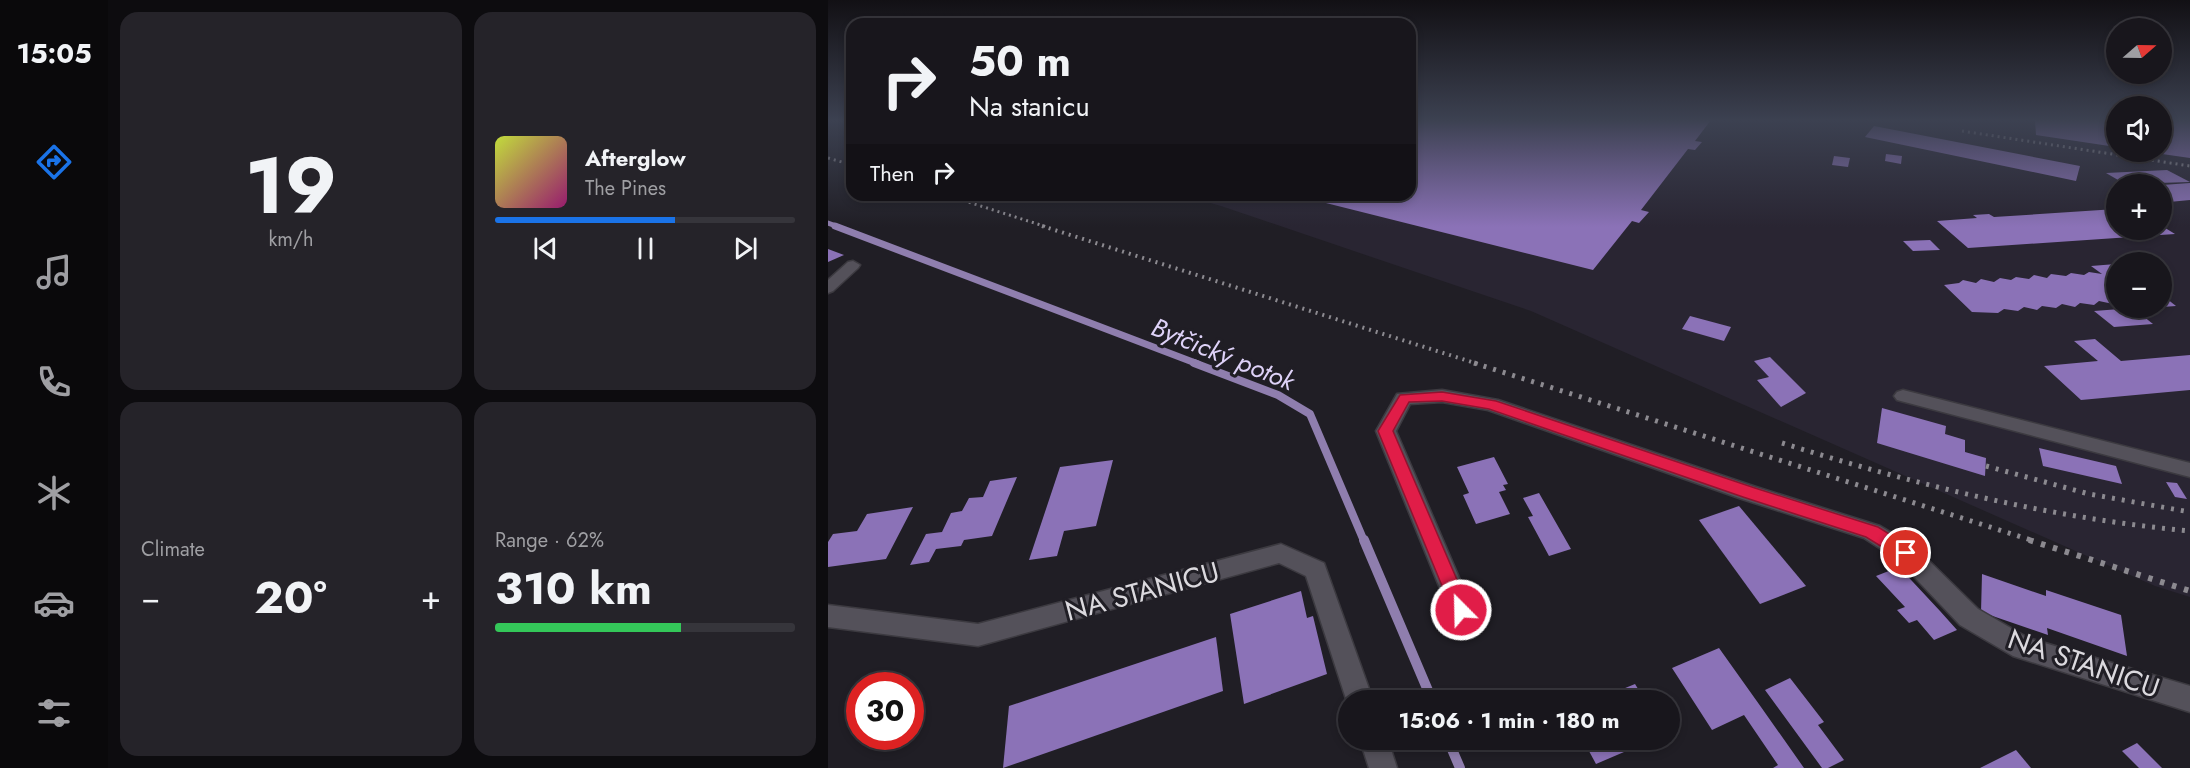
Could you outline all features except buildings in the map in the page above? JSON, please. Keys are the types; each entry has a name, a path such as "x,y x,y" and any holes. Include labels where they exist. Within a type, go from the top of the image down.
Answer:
{"street":[{"path":"828,288 853,265"},
{"name":"NA STANICU","path":"1461,610 1386,431 1404,398 1442,396 1491,404 1738,489 1872,532 1906,553 1969,617 2022,648 2190,699"},
{"path":"1904,396 2190,470"},
{"name":"NA STANICU","path":"828,616 978,635 1281,553 1316,570 1357,690"},
{"path":"1377,750 1383,768"}],"shaded area":[{"path":"1416,156 2106,156 2106,162 2172,162 2172,156 2190,156 2190,597 2155,586 1531,311 1203,201 1416,201"}],"waterway":[{"name":"Bytčický potok","path":"828,223 839,227"},
{"name":"Bytčický potok","path":"835,226 1198,364"},
{"name":"Bytčický potok","path":"1194,363 1278,395 1310,414 1364,541"},
{"name":"Bytčický potok","path":"1364,540 1428,690"},
{"name":"Bytčický potok","path":"1452,750 1460,768"}],"railway":[{"path":"2124,156 2190,166"},
{"path":"828,158 846,163"},
{"path":"965,201 1047,227"},
{"path":"1042,226 1478,364"},
{"path":"1474,363 2034,541"},
{"path":"1782,443 1883,473 1984,498 2086,518 2190,531"},
{"path":"1986,466 2089,494 2190,512"},
{"path":"2029,540 2190,591"}],"route":[{"path":"1461,610 1386,431 1404,398 1442,396 1491,404 1749,493 1872,532 1906,553"}]}
